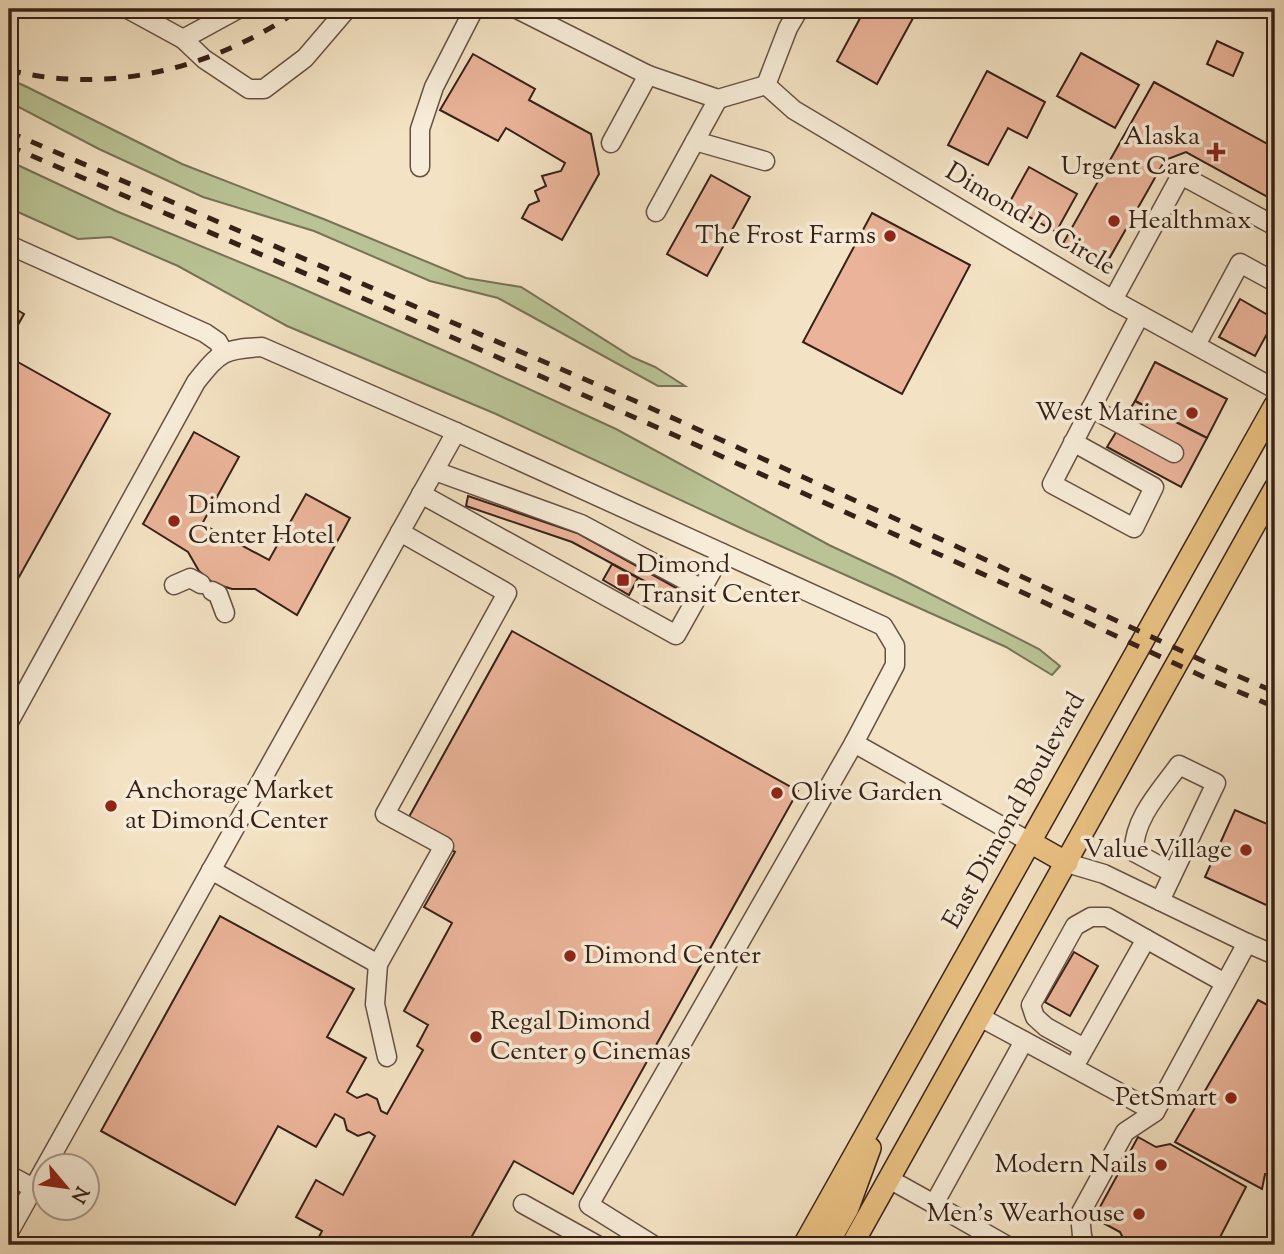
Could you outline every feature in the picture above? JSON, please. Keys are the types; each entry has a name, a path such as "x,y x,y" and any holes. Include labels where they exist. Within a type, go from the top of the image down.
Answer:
{"main road":[{"name":"East Dimond Boulevard","path":"804,1245 1275,405"},
{"path":"852,1245 1275,488"},
{"path":"1030,842 1067,863"},
{"path":"827,1245 848,1208 866,1162 879,1112"}],"street":[{"path":"128,9 183,38 204,60 249,89 264,89 305,58 348,9"},
{"path":"183,38 238,9"},
{"path":"420,167 420,130 434,87 474,9"},
{"path":"517,9 648,75 718,99 766,85 788,28 799,9"},
{"path":"611,144 648,75"},
{"name":"Dimond D Circle","path":"766,85 794,110 1113,300 1275,389"},
{"path":"656,212 718,99"},
{"path":"695,141 765,161"},
{"path":"1113,300 1181,175 1275,226"},
{"path":"9,245 205,332 218,342 225,353"},
{"path":"1196,345 1240,263 1273,281 1275,278"},
{"path":"1073,442 1154,487 1134,528 1052,484 1073,442 1140,315"},
{"path":"11,713 196,382 213,360 237,348 262,347 883,626 895,646 895,665 854,743 589,1205 653,1245"},
{"path":"1091,408 1174,453"},
{"path":"53,1152 456,432"},
{"path":"435,471 581,524 702,589"},
{"path":"421,494 676,635 722,553"},
{"path":"387,1057 375,1004 378,964 444,846 385,814 507,593 400,532"},
{"path":"174,584 190,578 207,587 218,594 225,613"},
{"path":"854,743 1030,842"},
{"path":"1160,901 1216,783 1179,765 1148,809 1136,831 1134,842 1134,852 1173,873"},
{"path":"1067,863 1104,874 1275,955"},
{"path":"211,870 378,964"},
{"path":"1084,1048 1046,1027 1035,1017 1031,1005 1075,926 1091,917 1107,917 1225,983"},
{"path":"1073,1068 1146,939"},
{"path":"1085,1245 1080,1214 1125,1132 1155,1112 1247,943"},
{"path":"981,1017 1155,1112"},
{"path":"934,1204 1024,1041"},
{"path":"9,1175 32,1187"},
{"path":"889,1179 1006,1245"},
{"path":"9,1232 32,1190"},
{"path":"523,1204 597,1245"}],"green space":[{"path":"9,79 182,164 466,278 521,287 632,357 655,367 685,386 658,386 498,298 430,281 314,231 203,197 99,149 9,102"},
{"path":"9,161 116,211 278,278 616,429 829,545 1039,649 1060,666 1052,675 1006,647 747,531 496,414 287,326 178,266 111,237 78,239 9,208"}],"building":[{"path":"865,9 918,9 877,84 837,61"},
{"path":"1217,41 1243,53 1233,76 1207,64"},
{"path":"1081,53 1139,85 1115,128 1057,96"},
{"path":"473,54 535,89 529,100 591,134 599,174 562,240 522,218 529,205 539,201 535,191 546,186 542,176 561,171 565,163 506,128 498,141 440,110"},
{"path":"987,71 1045,102 1027,138 1008,128 988,165 948,145"},
{"path":"1269,80 1275,81 1275,96 1267,95"},
{"path":"1154,82 1275,148 1275,201 1186,152 1165,160 1109,259 1092,264 1061,247"},
{"path":"1029,167 1077,194 1056,232 1008,205"},
{"path":"711,175 750,197 707,276 667,254"},
{"path":"872,213 970,265 902,394 803,342"},
{"path":"1240,299 1275,319 1255,356 1219,337"},
{"path":"9,305 24,314 9,341"},
{"path":"9,357 110,414 9,595"},
{"path":"1155,362 1227,399 1207,438 1135,401"},
{"path":"1135,401 1207,438 1181,487 1107,447"},
{"name":"Dimond Center Hotel","path":"194,432 239,457 202,524 269,560 306,494 350,518 297,615 255,589 232,589 213,583 199,571 188,552 143,524"},
{"path":"468,496 577,533 676,588 672,596 572,542 466,506"},
{"path":"612,564 638,578 629,595 603,580"},
{"name":"Dimond Center","path":"512,631 798,791 573,1194 514,1161 467,1245 315,1245 322,1231 296,1217 316,1180 343,1195 375,1136 369,1132 358,1136 347,1130 344,1119 335,1114 316,1147 278,1126 235,1205 101,1131 220,916 354,989 327,1037 366,1058 347,1092 357,1098 367,1094 377,1099 381,1111 387,1114 423,1050 417,1046 428,1025 404,1011 452,923 424,907 455,852 405,824"},
{"name":"Value Village","path":"1275,805 1275,909 1205,877 1235,810 1267,824"},
{"path":"1074,952 1098,966 1070,1016 1045,1002"},
{"path":"1258,1000 1275,1009 1275,1175 1265,1174 1262,1189 1175,1142"},
{"path":"1138,1137 1156,1147 1170,1144 1246,1187 1216,1245 1123,1245 1125,1242 1120,1232 1094,1218"}],"railway":[{"path":"9,70 85,80 161,71 234,47 300,9"},
{"path":"9,132 633,400 1275,692"},
{"path":"9,146 663,430 1275,707"}],"place":[{"name":"Alaska Urgent Care","path":"1216,152"},
{"name":"Healthmax","path":"1114,221"},
{"name":"The Frost Farms","path":"890,236"},
{"name":"West Marine","path":"1192,413"},
{"name":"Dimond Center Hotel","path":"174,521"},
{"name":"Dimond Transit Center","path":"623,580"},
{"name":"Olive Garden","path":"777,793"},
{"name":"Anchorage Market at Dimond Center","path":"111,806"},
{"name":"Value Village","path":"1246,850"},
{"name":"Dimond Center","path":"570,956"},
{"name":"Regal Dimond Center 9 Cinemas","path":"476,1037"},
{"name":"PetSmart","path":"1231,1098"},
{"name":"Modern Nails","path":"1161,1165"},
{"name":"Men's Wearhouse","path":"1139,1214"}]}
